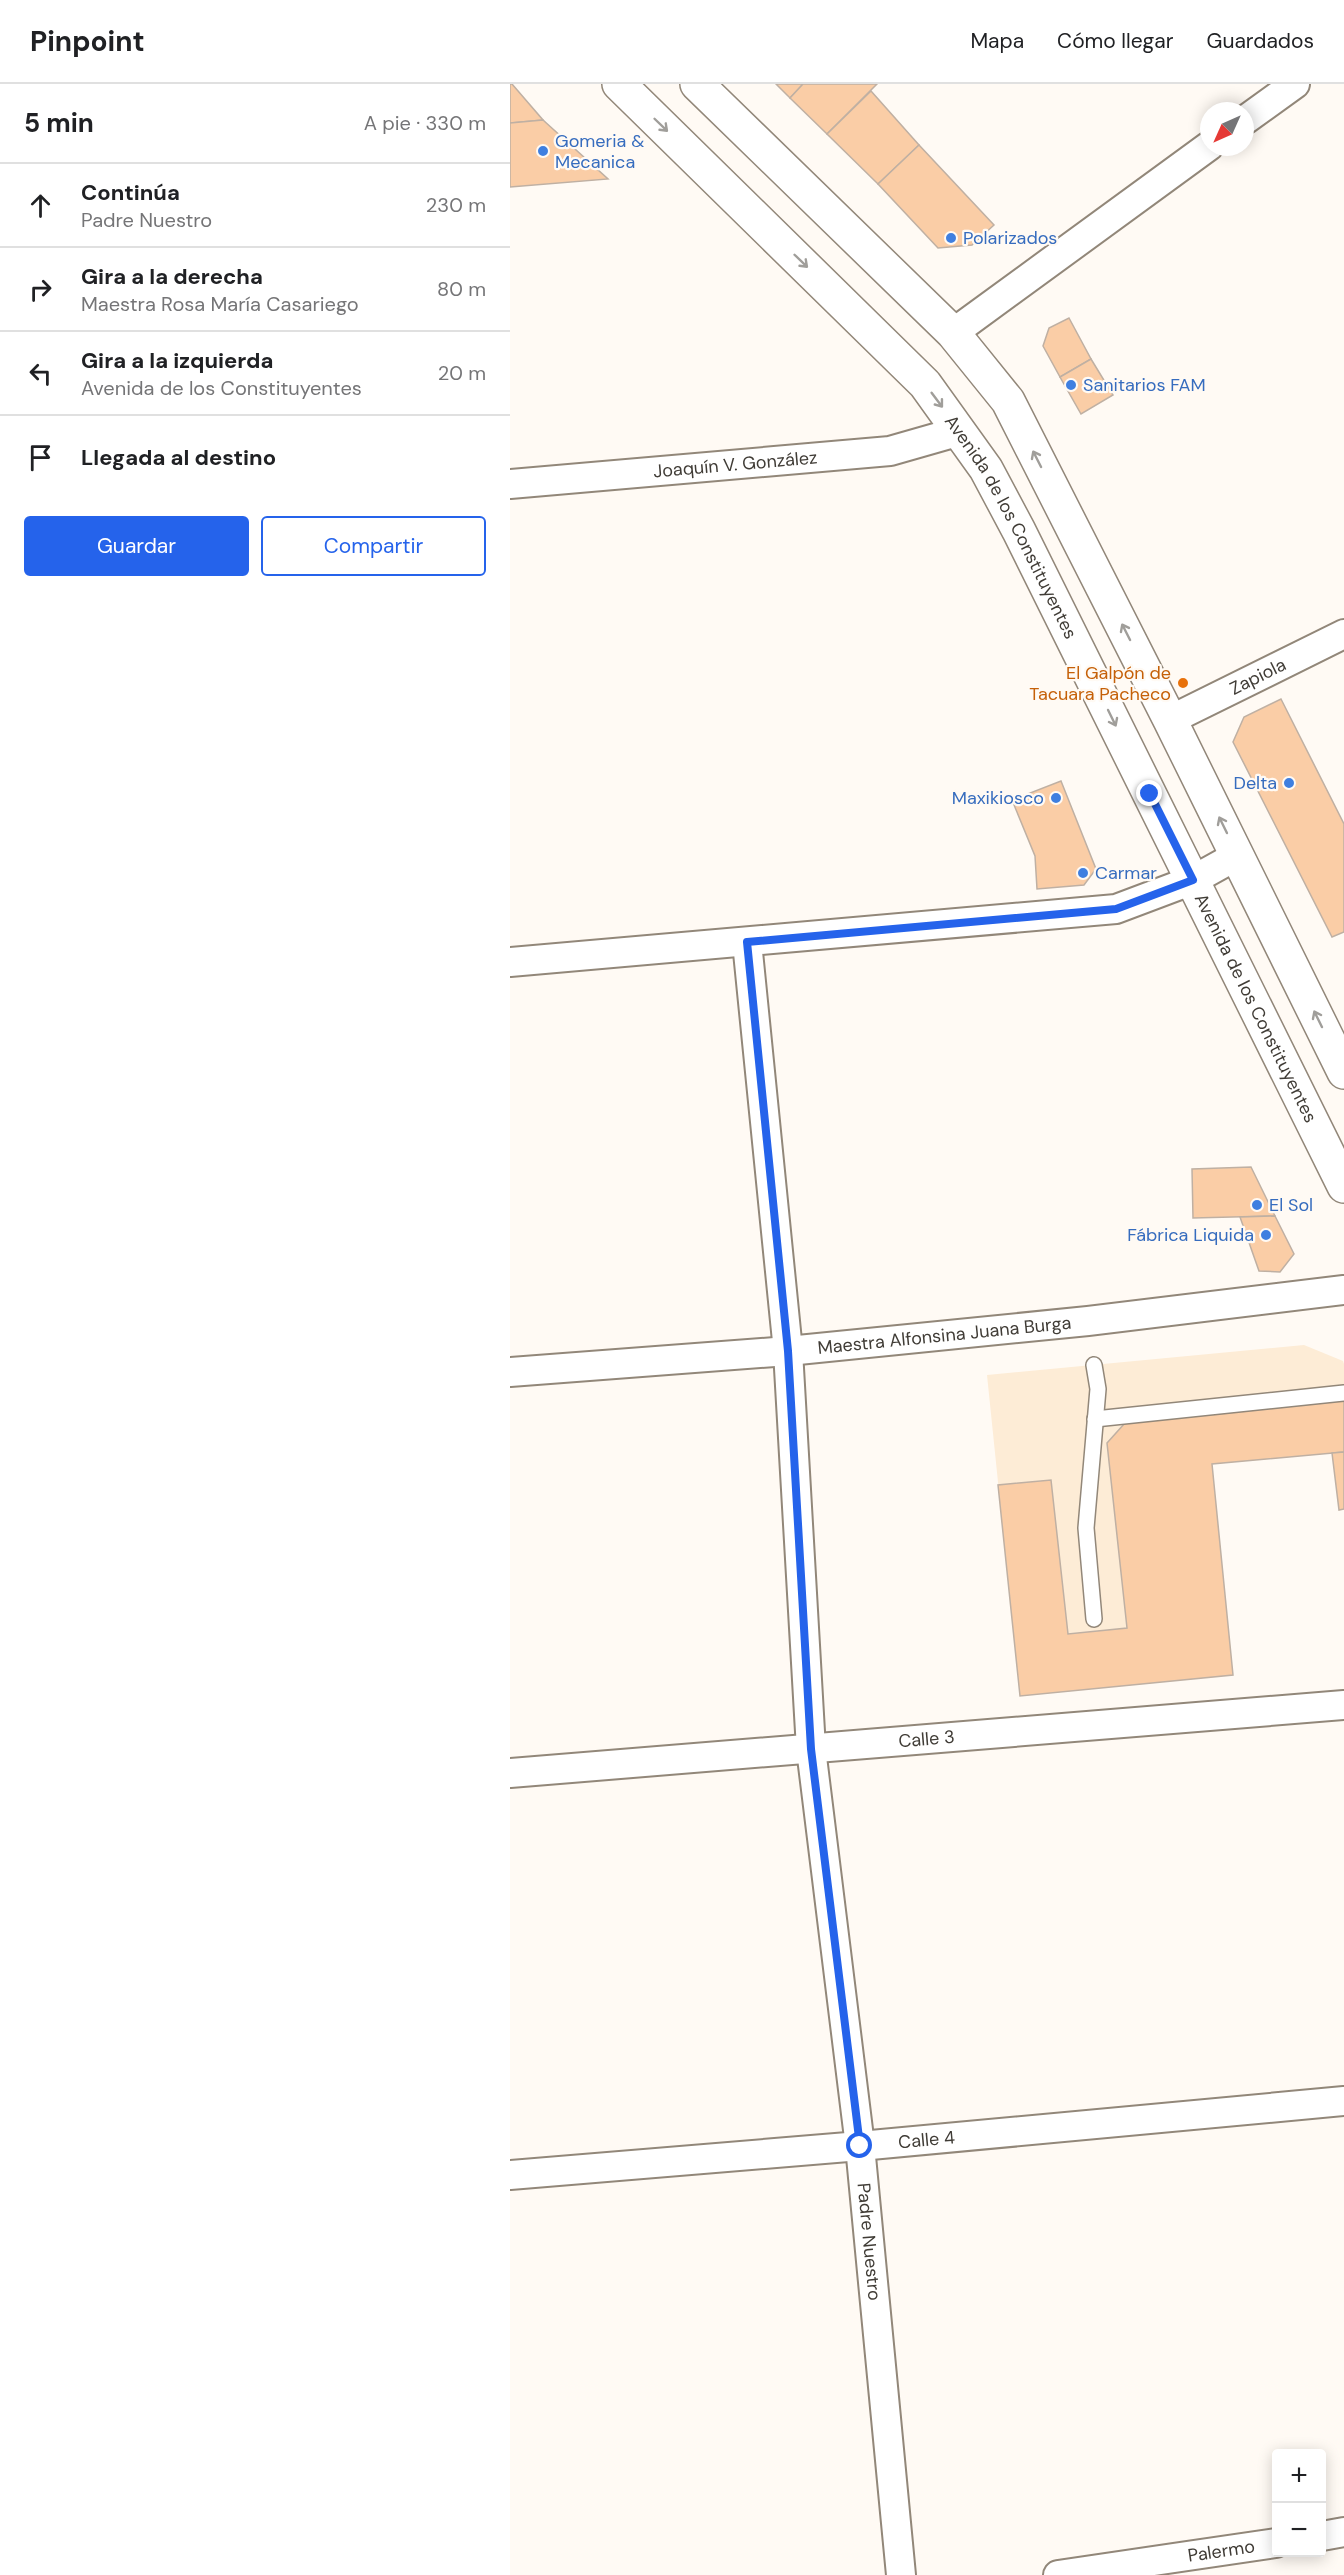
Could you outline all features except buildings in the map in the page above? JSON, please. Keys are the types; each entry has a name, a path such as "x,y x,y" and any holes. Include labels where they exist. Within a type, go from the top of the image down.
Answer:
{"main road":[{"name":"Avenida de los Constituyentes","path":"619,84 925,384 986,469 1019,531 1344,1186"},
{"path":"697,84 952,333 1008,401 1238,855 1344,1072"}],"street":[{"path":"1254,114 1295,84"},
{"path":"952,333 1200,153"},
{"name":"Joaquín V. González","path":"510,484 890,451 960,431"},
{"name":"Zapiola","path":"1170,720 1344,634"},
{"path":"510,962 1116,909 1193,880 1238,855"},
{"name":"Padre Nuestro","path":"747,942 788,1351 811,1749 860,2146 901,2575"},
{"name":"Maestra Alfonsina Juana Burga","path":"510,1372 788,1351 1088,1321 1344,1290"},
{"name":"Calle 3","path":"510,1773 1344,1705"},
{"name":"Calle 4","path":"510,2175 860,2146 1344,2101"},
{"path":"1326,2535 1344,2532"},
{"name":"Palermo","path":"1058,2575 1272,2543"}],"lane":[{"path":"1094,1365 1098,1389 1086,1528 1094,1619"},
{"path":"1095,1419 1344,1394"}],"shaded area":[{"path":"1304,1345 1343,1361 1344,1452 1212,1464 1233,1675 1020,1696 987,1375"}],"place":[{"name":"Gomeria & Mecanica","path":"543,151"},
{"name":"Polarizados","path":"951,238"},
{"name":"Sanitarios FAM","path":"1071,385"},
{"name":"El Galpón de Tacuara Pacheco","path":"1183,683"},
{"name":"Delta","path":"1289,783"},
{"name":"Maxikiosco","path":"1056,798"},
{"name":"Carmar","path":"1083,873"},
{"name":"El Sol","path":"1257,1205"},
{"name":"Fábrica Liquida","path":"1266,1235"}],"route":[{"path":"860,2146 811,1749 788,1351 747,942 1116,909 1163,893 1193,880 1150,794"}]}
